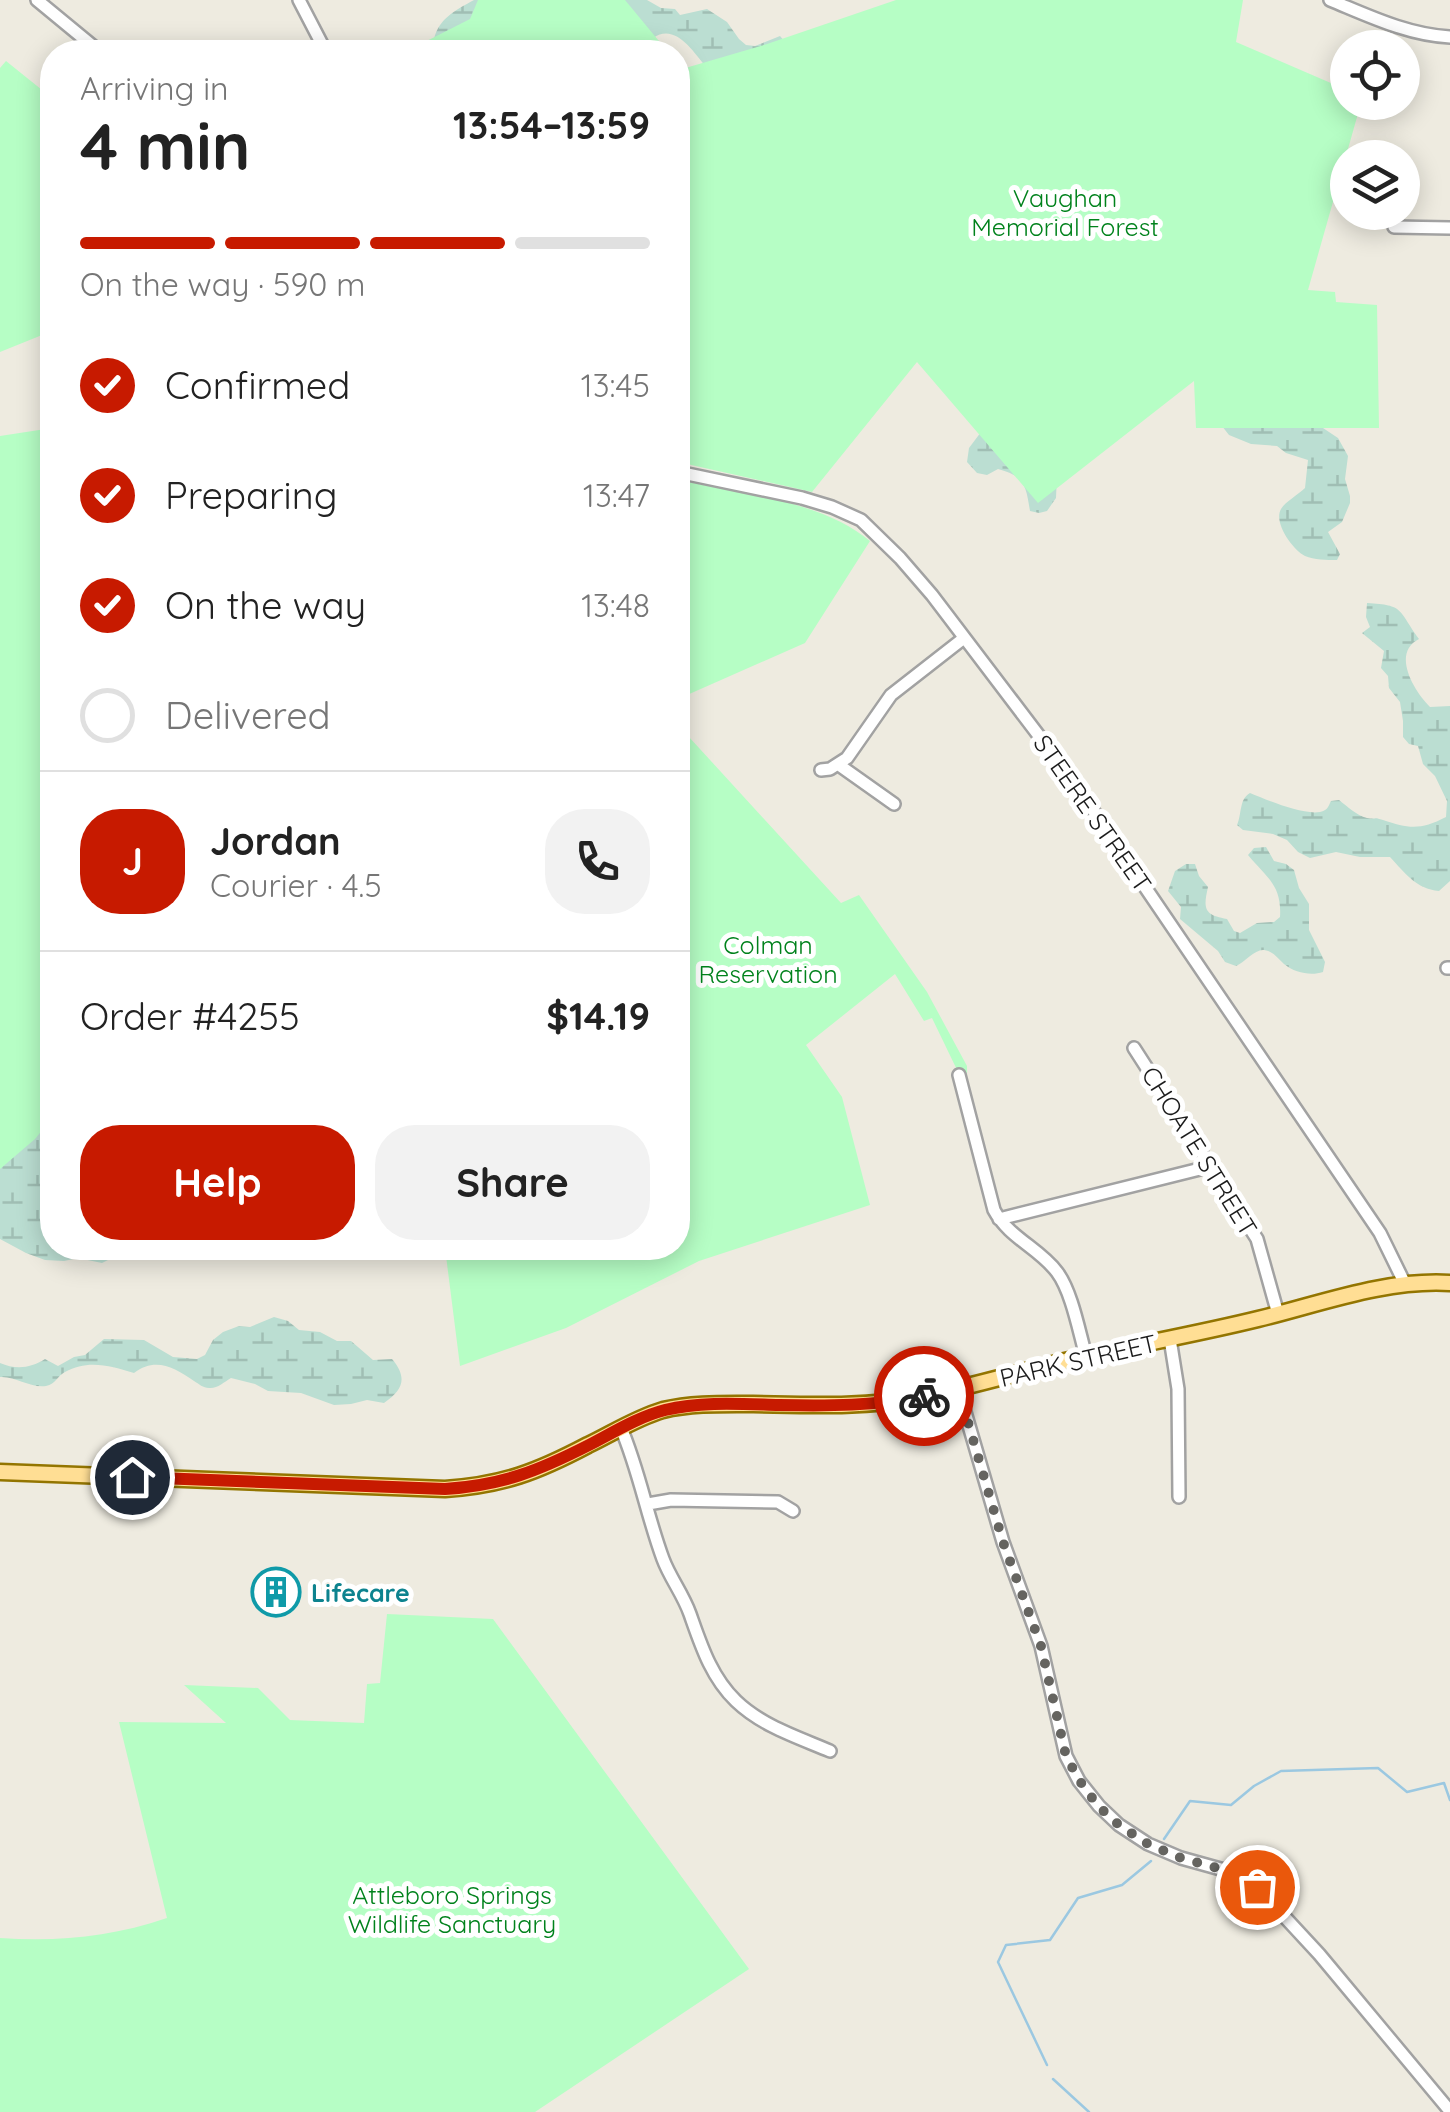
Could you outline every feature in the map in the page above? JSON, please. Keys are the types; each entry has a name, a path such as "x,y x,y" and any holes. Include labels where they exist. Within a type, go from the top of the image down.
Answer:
{"main road":[{"name":"PARK STREET","path":"0,1472 411,1488 477,1487 531,1473 664,1410 691,1405 857,1405 921,1397 1405,1284 1450,1282"}],"street":[{"path":"37,0 85,40"},
{"path":"299,0 320,40"},
{"path":"1330,0 1397,27 1450,38"},
{"path":"1420,227 1450,228"},
{"name":"STEERE STREET","path":"690,475 832,507 861,520 900,558 1070,778 1380,1233 1405,1284"},
{"path":"820,770 846,758 891,695 964,638"},
{"path":"839,764 894,804"},
{"name":"CHOATE STREET","path":"1134,1048 1257,1239 1278,1314"},
{"path":"959,1076 990,1199 999,1219 1060,1277 1086,1356"},
{"path":"999,1219 1212,1166"},
{"path":"1170,1339 1178,1389 1180,1497"},
{"path":"958,1388 1003,1542 1041,1646 1066,1756 1079,1780 1098,1806 1148,1844 1235,1873 1257,1887 1319,1954 1450,2111"},
{"path":"621,1428 664,1562 684,1599 706,1660 729,1694 750,1712 771,1726 830,1752"},
{"path":"648,1504 671,1500 778,1502 793,1512"}],"green space":[{"path":"474,0 647,0 661,8 675,9 680,15 707,9 727,22 746,45 755,46 780,36 786,43 706,67 690,48 690,40 669,34 646,40 434,39 444,20"},
{"path":"478,0 625,0 658,40 429,40 470,19"},
{"name":"Vaughan Memorial Forest","path":"896,0 1243,0 1236,42 1330,83 1330,120 1356,120 1351,140 1330,140 1330,212 1308,290 1335,292 1336,302 1377,305 1379,428 1196,428 1194,381 1038,503 917,362 812,492 690,465 690,67"},
{"path":"6,61 40,88 40,336 0,352 0,68"},
{"path":"1207,386 1320,426 1338,438 1348,456 1345,479 1350,503 1342,522 1328,532 1340,554 1337,560 1300,553 1280,521 1283,506 1305,488 1308,460 1277,446 1251,444 1229,435 1218,421"},
{"path":"987,424 1057,475 1056,498 1047,511 1030,511 1025,489 1014,475 998,469 987,475 977,473 967,462 969,448"},
{"path":"40,430 40,1133 0,1169 0,436"},
{"path":"690,482 807,508 870,541 805,643 690,694"},
{"path":"1367,603 1388,605 1403,615 1419,639 1407,653 1412,682 1430,707 1450,706 1450,881 1439,891 1417,884 1390,857 1336,852 1310,858 1287,840 1243,830 1237,825 1242,803 1250,793 1313,812 1325,810 1331,801 1339,800 1363,817 1408,826 1422,826 1446,817 1447,801 1435,776 1423,764 1418,746 1403,737 1400,702 1381,668 1384,651 1362,633 1370,627"},
{"name":"Colman Reservation","path":"690,738 841,903 859,895 927,992 967,1066 967,1073 959,1074 932,1018 924,1021 895,974 806,1045 842,1097 870,1205 699,1261 566,1328 460,1366 447,1260 690,1260"},
{"path":"1266,847 1274,861 1294,870 1309,904 1309,930 1325,962 1323,972 1298,972 1264,950 1236,966 1225,962 1218,951 1180,919 1181,907 1168,891 1175,871 1186,864 1195,864 1208,887 1207,910 1227,919 1234,931 1240,933 1280,917 1276,889 1248,855 1254,848"},
{"path":"0,997 40,1008 40,1258 0,1239"},
{"path":"274,1317 299,1330 351,1341 373,1360 392,1359 402,1378 399,1388 384,1403 367,1400 334,1405 301,1393 268,1391 231,1378 207,1388 172,1368 157,1365 134,1373 108,1366 82,1366 65,1372 46,1386 0,1377 0,1363 23,1367 45,1359 58,1366 85,1355 104,1339 144,1340 173,1357 197,1359 223,1332"},
{"name":"Attleboro Springs Wildlife Sanctuary","path":"387,1614 493,1619 749,1969 535,2112 0,2112 0,1938 84,1937 167,1918 119,1722 226,1723 184,1685 258,1688 290,1720 364,1723 367,1684 380,1683"}],"waterway":[{"path":"1164,1839 1190,1801 1231,1805 1281,1771 1378,1768 1407,1792 1444,1783 1450,1800"},
{"path":"1047,2065 998,1962 1006,1945 1050,1940 1078,1898 1122,1885 1151,1861"},
{"path":"1053,2079 1089,2112"}],"way so far":[{"path":"924,1396 958,1388 1003,1542 1041,1646 1066,1756 1079,1780 1098,1806 1148,1844 1235,1873 1257,1887"}],"place":[{"name":"Lifecare","path":"276,1592"}],"route":[{"path":"132,1477 477,1487 531,1473 664,1410 721,1404 857,1405 924,1396"}]}
